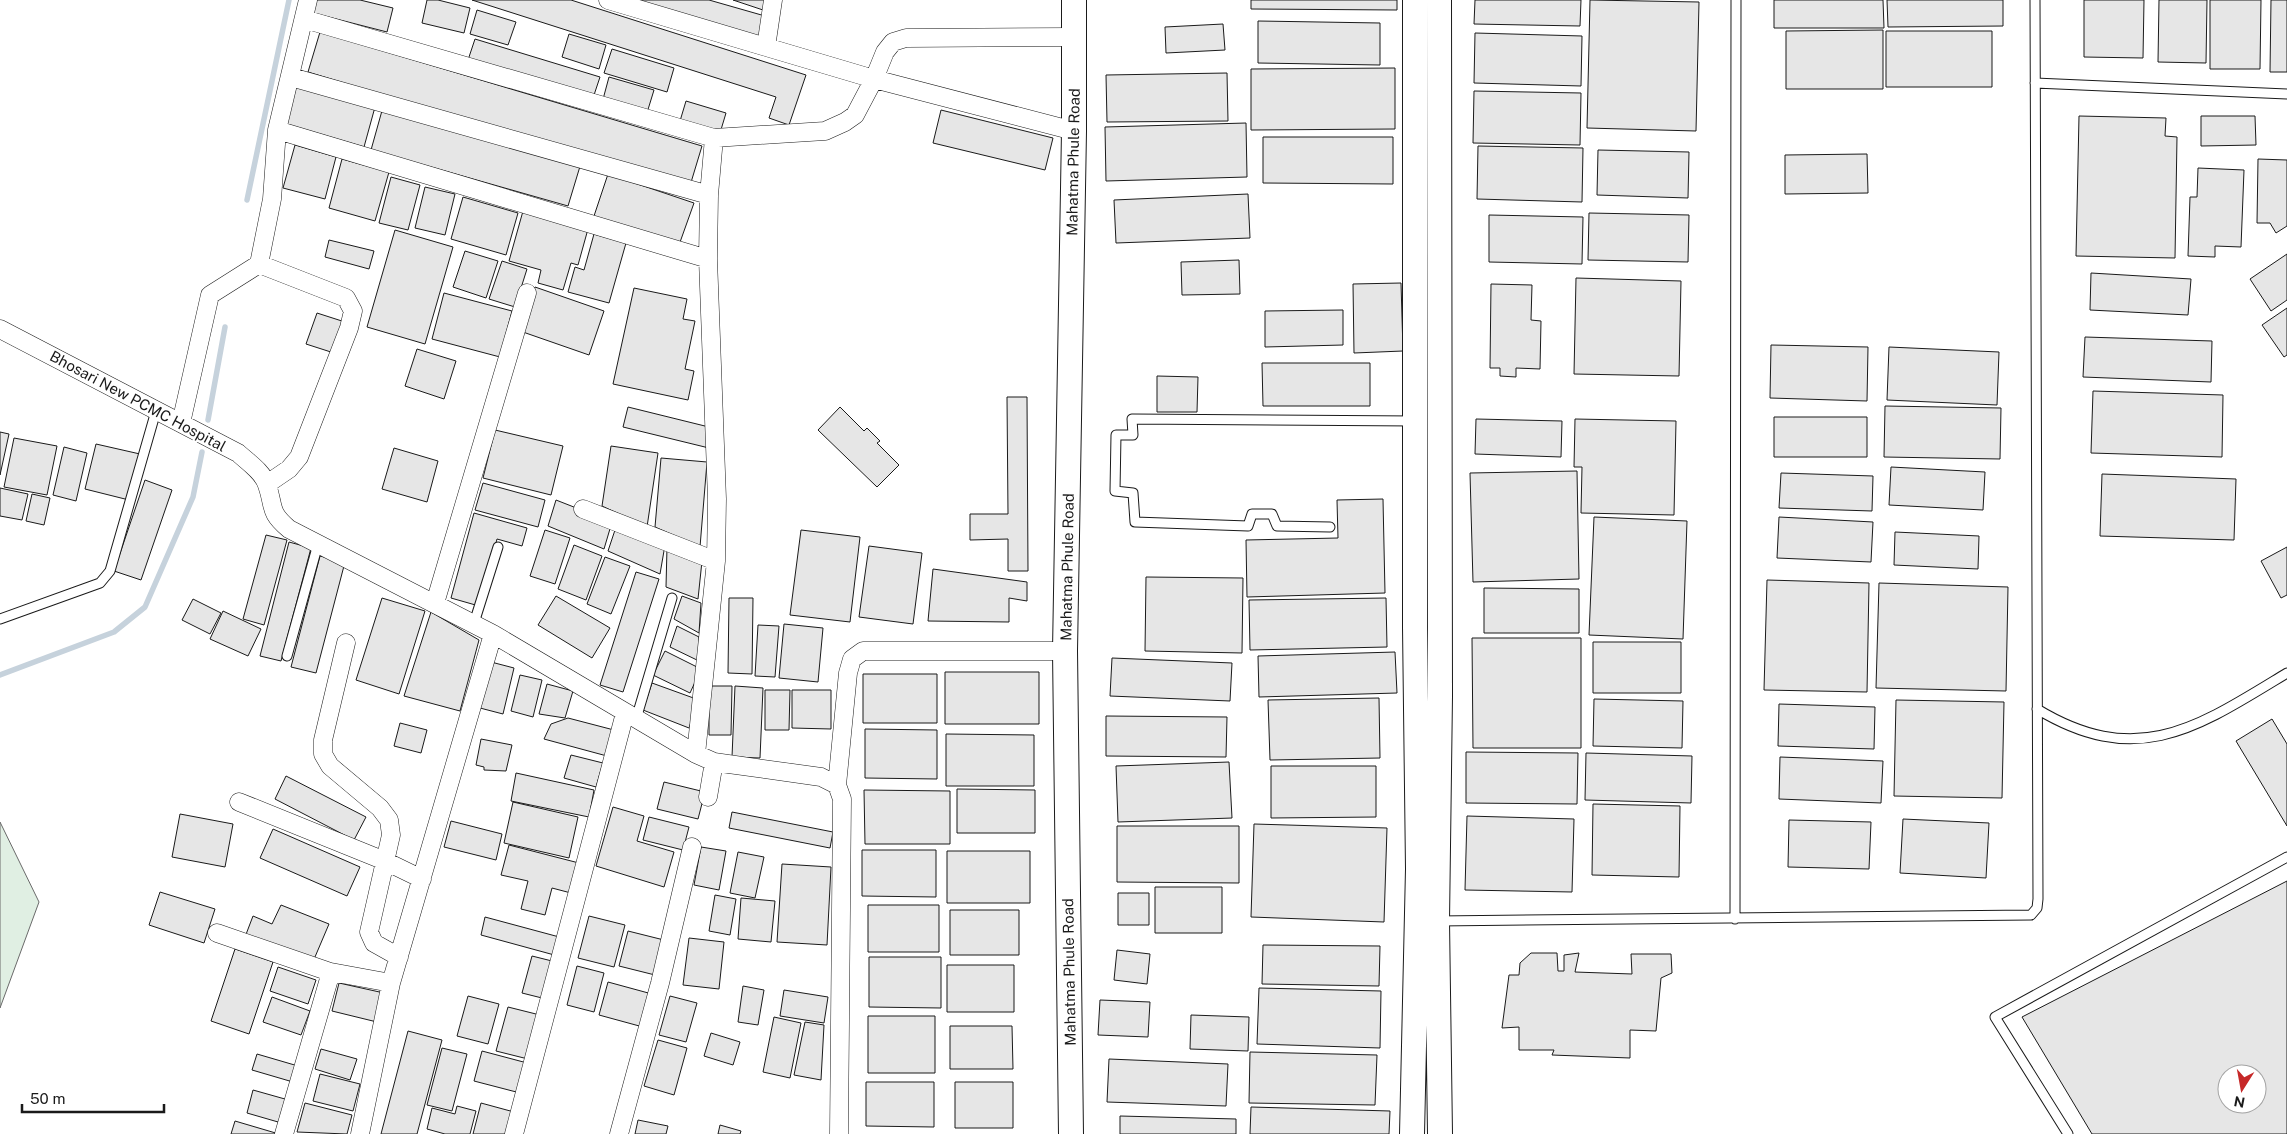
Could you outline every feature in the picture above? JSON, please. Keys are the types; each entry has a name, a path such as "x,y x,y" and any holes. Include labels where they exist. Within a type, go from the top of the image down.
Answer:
{"street":[{"path":"181,424 210,295 259,264 272,199 277,130 308,0"},
{"path":"608,0 874,79 1074,131"},
{"path":"766,47 773,0"},
{"name":"Mahatma Phule Road","path":"1071,1134 1065,651 1074,131 1074,0"},
{"path":"1412,1134 1418,869 1415,0"},
{"path":"1439,0 1440,696 1437,921 1440,1134"},
{"path":"304,19 714,138 825,131 845,122 855,115 874,79 885,52 893,42 906,38 1074,37"},
{"path":"291,77 709,195"},
{"path":"277,130 708,259"},
{"path":"696,754 716,561 717,499 708,259 709,195 714,138"},
{"path":"1415,202 1439,202"},
{"path":"259,264 346,298 353,311 349,328 299,457 289,469 267,484 275,517 289,529 474,623 696,754 714,762 821,777 836,785"},
{"path":"435,603 527,293"},
{"name":"Bhosari New PCMC Hospital","path":"0,329 238,453 254,466 267,484"},
{"path":"583,509 716,561"},
{"path":"360,1134 391,982 493,634"},
{"path":"346,643 323,740 323,754 330,766 380,808 389,820 391,835 369,932 374,943 399,957"},
{"path":"839,1134 842,799 836,785 848,673 852,658 863,651 1065,651"},
{"path":"514,1134 631,716"},
{"path":"708,797 714,762"},
{"path":"239,802 385,861 422,879"},
{"path":"619,1134 660,983 692,846"},
{"path":"217,933 333,973 391,982"},
{"path":"284,1134 331,972 333,973"}],"lane":[{"path":"1735,919 1736,0"},
{"path":"1437,921 2031,915 2037,908 2035,0"},
{"path":"2035,83 2287,94"},
{"path":"0,619 100,583 110,571 156,411"},
{"path":"1330,527 1276,526 1272,514 1252,514 1248,526 1135,522 1133,493 1114,491 1116,435 1132,435 1132,419 1415,421"},
{"path":"287,656 318,544"},
{"path":"474,623 498,547"},
{"path":"631,716 672,598"},
{"path":"2038,709 2064,725 2087,733 2114,739 2164,734 2214,717 2287,673"},
{"path":"2068,1134 1995,1017 2287,857"}],"green space":[{"path":"0,822 39,902 0,1008"}],"building":[{"path":"316,0 360,0 393,8 387,32 313,13"},
{"path":"427,0 438,0 470,8 464,33 422,23"},
{"path":"472,0 571,0 806,75 789,125 769,118 776,97"},
{"path":"642,0 709,0 765,16 759,38 641,5"},
{"path":"733,0 770,0 766,11"},
{"path":"1251,0 1397,0 1397,10 1251,9"},
{"path":"1475,0 1581,0 1580,26 1474,24"},
{"path":"1590,0 1699,2 1696,131 1587,128"},
{"path":"1774,0 1883,0 1884,28 1774,28"},
{"path":"1887,0 2003,0 2003,26 1888,27"},
{"path":"2084,0 2144,0 2143,58 2084,57"},
{"path":"2159,0 2207,0 2206,63 2158,62"},
{"path":"2210,0 2261,0 2260,69 2210,69"},
{"path":"2271,0 2287,0 2287,72 2270,72"},
{"path":"477,10 516,22 508,45 470,34"},
{"path":"1258,21 1380,23 1380,65 1258,63"},
{"path":"1223,24 1225,50 1166,53 1165,27"},
{"path":"1883,30 1883,89 1786,89 1786,31"},
{"path":"1886,31 1992,31 1992,87 1886,87"},
{"path":"320,32 702,146 689,189 308,72"},
{"path":"1475,33 1582,36 1581,86 1474,83"},
{"path":"569,34 606,45 599,69 562,57"},
{"path":"475,39 600,77 593,98 468,60"},
{"path":"612,49 674,68 667,92 604,73"},
{"path":"1395,68 1395,129 1251,130 1251,69"},
{"path":"1227,73 1228,121 1107,122 1106,75"},
{"path":"609,77 654,90 646,116 602,103"},
{"path":"297,84 375,107 364,147 286,124"},
{"path":"1474,91 1581,93 1580,145 1473,143"},
{"path":"686,101 726,113 720,133 680,121"},
{"path":"383,107 581,163 568,206 371,150"},
{"path":"941,110 1053,138 1045,170 933,143"},
{"path":"2079,116 2166,118 2165,136 2177,137 2175,258 2076,256"},
{"path":"2201,116 2255,116 2256,145 2201,146"},
{"path":"1246,123 1247,177 1106,181 1105,127"},
{"path":"1263,137 1393,137 1393,184 1263,183"},
{"path":"295,145 336,157 325,199 283,188"},
{"path":"1478,146 1583,148 1582,202 1477,199"},
{"path":"1598,150 1689,152 1688,198 1597,195"},
{"path":"1867,154 1868,193 1785,194 1785,155"},
{"path":"342,159 389,172 375,221 329,208"},
{"path":"2258,159 2287,160 2287,226 2276,233 2270,223 2257,223"},
{"path":"2198,168 2244,170 2241,247 2215,246 2215,257 2188,256 2190,197 2197,197"},
{"path":"608,174 694,203 679,245 594,216"},
{"path":"391,177 420,185 408,230 379,223"},
{"path":"425,187 455,194 445,235 415,228"},
{"path":"1248,194 1250,238 1116,243 1114,200"},
{"path":"463,197 518,213 506,255 451,239"},
{"path":"523,211 588,229 578,265 571,263 563,290 538,283 541,270 509,261"},
{"path":"1589,213 1689,215 1688,262 1588,260"},
{"path":"1489,215 1583,217 1582,264 1489,262"},
{"path":"395,230 453,247 425,344 367,327"},
{"path":"594,234 626,243 609,303 568,292 575,267 584,270"},
{"path":"329,240 374,251 369,269 325,257"},
{"path":"465,251 498,261 486,298 453,287"},
{"path":"2287,254 2287,300 2271,311 2250,279"},
{"path":"1239,260 1240,294 1182,295 1181,262"},
{"path":"502,261 527,269 515,307 489,299"},
{"path":"2091,273 2191,279 2188,315 2090,310"},
{"path":"1576,278 1681,281 1679,376 1574,374"},
{"path":"1401,283 1403,351 1354,353 1353,284"},
{"path":"1491,284 1532,285 1531,320 1541,321 1540,369 1516,368 1516,377 1500,376 1500,368 1490,368"},
{"path":"535,287 604,311 589,355 520,331"},
{"path":"634,288 687,299 683,319 695,321 685,369 694,371 688,400 613,384"},
{"path":"444,293 512,311 500,357 432,339"},
{"path":"2287,308 2287,355 2284,357 2262,325"},
{"path":"1343,310 1343,345 1265,347 1265,311"},
{"path":"317,313 345,322 334,353 306,344"},
{"path":"2085,337 2212,341 2211,382 2083,377"},
{"path":"1771,345 1868,347 1867,401 1770,398"},
{"path":"1889,347 1999,352 1997,405 1887,400"},
{"path":"417,349 456,361 444,399 405,386"},
{"path":"1262,363 1370,363 1370,406 1263,406"},
{"path":"1157,376 1198,377 1197,412 1157,412"},
{"path":"2093,391 2223,395 2222,457 2091,453"},
{"path":"1007,397 1027,397 1028,571 1008,571 1008,539 970,540 970,514 1008,514"},
{"path":"1885,406 2001,408 2000,459 1884,457"},
{"path":"628,407 713,428 709,448 623,427"},
{"path":"840,407 864,431 867,428 880,441 877,443 899,465 877,487 818,430"},
{"path":"1774,417 1867,417 1867,457 1774,457"},
{"path":"1476,419 1562,421 1561,457 1475,454"},
{"path":"1575,419 1676,421 1674,515 1581,513 1582,467 1574,467"},
{"path":"495,430 563,446 551,495 483,478"},
{"path":"0,432 9,434 0,475"},
{"path":"14,438 57,446 47,495 4,487"},
{"path":"96,444 140,454 129,500 85,489"},
{"path":"611,446 658,453 647,527 602,506"},
{"path":"64,447 87,453 76,501 53,495"},
{"path":"394,448 438,461 427,502 382,489"},
{"path":"661,458 707,462 700,547 655,527"},
{"path":"1891,467 1985,472 1983,510 1889,505"},
{"path":"1577,471 1579,579 1473,582 1470,473"},
{"path":"1781,473 1873,476 1872,511 1779,508"},
{"path":"2102,474 2236,479 2234,540 2100,536"},
{"path":"145,480 172,490 141,580 114,571"},
{"path":"483,483 545,500 538,527 475,510"},
{"path":"0,488 28,494 22,520 0,516"},
{"path":"32,494 50,498 44,525 26,521"},
{"path":"1383,499 1385,593 1247,597 1246,540 1338,538 1337,500"},
{"path":"556,500 612,522 604,549 548,526"},
{"path":"474,513 527,528 522,546 497,539 479,606 451,598"},
{"path":"1594,517 1687,521 1683,639 1589,635"},
{"path":"1779,517 1873,522 1871,562 1777,558"},
{"path":"617,524 665,545 660,574 608,551"},
{"path":"545,530 570,538 555,584 530,576"},
{"path":"801,530 860,537 850,622 790,615"},
{"path":"1895,532 1979,536 1978,569 1894,565"},
{"path":"266,535 287,540 264,625 243,619"},
{"path":"289,542 311,548 281,661 260,656"},
{"path":"574,545 602,556 586,600 558,589"},
{"path":"869,546 922,553 913,624 859,617"},
{"path":"667,547 702,561 698,599 666,587"},
{"path":"2287,547 2287,595 2281,598 2261,561"},
{"path":"320,556 345,562 316,673 291,667"},
{"path":"605,557 630,566 611,614 587,604"},
{"path":"933,569 1027,582 1027,601 1009,598 1009,622 928,621"},
{"path":"636,572 659,579 623,692 600,685"},
{"path":"1146,577 1243,578 1242,653 1145,651"},
{"path":"1767,580 1869,583 1867,692 1764,690"},
{"path":"1879,583 2008,587 2006,691 1876,688"},
{"path":"1484,588 1579,589 1579,633 1484,633"},
{"path":"556,596 610,628 592,658 538,625"},
{"path":"682,596 701,603 699,633 674,619"},
{"path":"382,598 425,611 399,694 356,680"},
{"path":"729,598 753,598 752,674 728,673"},
{"path":"1386,598 1387,647 1250,650 1249,600"},
{"path":"193,599 221,613 210,634 182,620"},
{"path":"223,611 261,629 248,656 210,639"},
{"path":"431,612 479,640 460,711 404,696"},
{"path":"784,624 823,628 818,682 779,678"},
{"path":"758,625 779,626 775,677 755,676"},
{"path":"677,626 699,637 699,661 670,647"},
{"path":"1472,638 1581,638 1581,748 1473,748"},
{"path":"1593,642 1681,642 1681,693 1593,693"},
{"path":"665,651 701,669 690,693 653,675"},
{"path":"1395,652 1397,693 1259,697 1258,656"},
{"path":"1112,658 1232,663 1230,701 1110,696"},
{"path":"491,662 514,668 503,714 480,708"},
{"path":"945,672 1039,672 1039,724 945,724"},
{"path":"863,674 937,674 937,723 863,723"},
{"path":"520,675 542,680 533,717 511,711"},
{"path":"652,683 699,700 689,728 643,710"},
{"path":"547,684 573,691 565,718 539,714"},
{"path":"709,686 732,686 731,735 709,735"},
{"path":"735,686 763,688 760,758 732,757"},
{"path":"765,690 790,690 789,730 765,730"},
{"path":"792,690 831,690 831,729 792,728"},
{"path":"1379,698 1380,758 1270,760 1268,700"},
{"path":"1594,699 1683,701 1682,748 1593,746"},
{"path":"1896,700 2004,702 2002,798 1894,796"},
{"path":"1779,704 1875,707 1874,749 1778,746"},
{"path":"1106,716 1227,717 1226,757 1106,756"},
{"path":"568,718 614,730 607,756 544,739 551,724"},
{"path":"2272,719 2287,744 2287,826 2236,741"},
{"path":"400,723 427,730 421,753 394,746"},
{"path":"865,729 937,730 937,779 865,778"},
{"path":"946,734 1034,735 1034,786 946,786"},
{"path":"481,739 512,745 506,771 484,770 484,767 476,765"},
{"path":"1466,752 1578,753 1577,804 1466,803"},
{"path":"1586,753 1692,756 1691,803 1585,800"},
{"path":"571,755 603,763 596,787 564,778"},
{"path":"1780,757 1883,761 1881,803 1779,799"},
{"path":"1229,762 1232,818 1118,822 1116,766"},
{"path":"1271,766 1376,766 1376,817 1271,818"},
{"path":"516,773 594,790 589,817 511,801"},
{"path":"286,776 366,817 354,840 275,799"},
{"path":"664,782 705,792 698,819 657,809"},
{"path":"957,789 1035,790 1035,833 957,833"},
{"path":"864,790 950,791 950,844 865,844"},
{"path":"513,802 578,817 569,858 504,843"},
{"path":"1593,804 1680,806 1679,877 1592,875"},
{"path":"613,807 644,816 637,841 674,852 664,887 596,866"},
{"path":"732,812 833,832 830,848 729,828"},
{"path":"180,814 233,824 225,867 172,857"},
{"path":"1467,816 1574,819 1572,892 1465,890"},
{"path":"649,817 689,827 683,850 643,840"},
{"path":"1903,819 1989,823 1986,878 1900,873"},
{"path":"1789,820 1871,822 1869,869 1788,867"},
{"path":"451,821 502,834 496,860 444,847"},
{"path":"1254,824 1387,828 1384,922 1251,917"},
{"path":"1117,826 1239,826 1239,883 1117,882"},
{"path":"273,829 360,867 347,896 260,858"},
{"path":"509,845 579,863 571,893 552,888 545,915 521,909 528,881 501,875"},
{"path":"701,847 726,851 719,890 694,885"},
{"path":"862,850 936,850 936,897 862,896"},
{"path":"947,851 1030,851 1030,903 947,903"},
{"path":"738,852 764,857 755,898 730,893"},
{"path":"782,864 831,867 827,945 777,942"},
{"path":"2287,881 2287,1134 2092,1134 2022,1017"},
{"path":"1155,887 1222,887 1222,933 1155,933"},
{"path":"160,892 215,909 204,943 149,925"},
{"path":"1118,893 1149,893 1149,925 1118,925"},
{"path":"715,895 736,899 730,935 709,931"},
{"path":"741,898 775,901 771,942 738,939"},
{"path":"281,905 329,924 312,964 245,937 253,916 272,924"},
{"path":"868,905 939,905 939,952 868,952"},
{"path":"950,910 1019,910 1019,955 950,955"},
{"path":"589,916 625,925 614,967 578,958"},
{"path":"485,917 563,938 558,956 481,935"},
{"path":"628,931 668,941 659,976 619,966"},
{"path":"689,938 724,942 719,989 683,985"},
{"path":"1263,945 1380,946 1379,986 1262,984"},
{"path":"235,949 273,962 249,1034 211,1021"},
{"path":"1117,950 1150,954 1147,984 1114,980"},
{"path":"1531,953 1557,953 1558,971 1564,971 1564,955 1579,953 1575,972 1632,974 1631,954 1671,954 1672,973 1661,978 1656,1031 1630,1030 1630,1058 1552,1055 1554,1050 1519,1050 1519,1027 1502,1028 1509,975 1519,975 1520,963"},
{"path":"532,956 556,962 546,999 522,993"},
{"path":"869,957 941,957 941,1008 869,1007"},
{"path":"947,965 1014,965 1014,1012 947,1012"},
{"path":"577,966 604,973 594,1012 567,1005"},
{"path":"278,967 316,980 308,1004 270,991"},
{"path":"608,982 652,994 643,1027 599,1015"},
{"path":"339,983 384,993 377,1022 332,1011"},
{"path":"743,986 764,990 758,1025 738,1022"},
{"path":"1259,988 1381,991 1380,1048 1257,1044"},
{"path":"784,990 828,997 824,1023 780,1016"},
{"path":"468,996 499,1004 488,1044 457,1036"},
{"path":"670,996 697,1003 686,1042 659,1035"},
{"path":"272,997 310,1011 301,1035 263,1022"},
{"path":"1100,1000 1150,1002 1148,1037 1098,1035"},
{"path":"508,1007 540,1015 528,1059 496,1051"},
{"path":"1191,1015 1249,1017 1248,1051 1190,1049"},
{"path":"868,1016 935,1016 935,1073 868,1073"},
{"path":"774,1017 801,1023 790,1078 763,1072"},
{"path":"805,1022 824,1025 821,1080 794,1075"},
{"path":"950,1026 1012,1026 1013,1069 950,1069"},
{"path":"408,1031 442,1040 417,1134 381,1134"},
{"path":"711,1033 740,1042 733,1065 704,1056"},
{"path":"658,1040 687,1048 674,1095 644,1086"},
{"path":"442,1048 467,1054 452,1111 427,1105"},
{"path":"321,1049 357,1059 350,1080 315,1069"},
{"path":"482,1051 531,1064 524,1094 474,1081"},
{"path":"1250,1052 1377,1055 1375,1105 1249,1103"},
{"path":"257,1054 298,1066 293,1082 252,1070"},
{"path":"1109,1059 1228,1064 1226,1106 1107,1102"},
{"path":"320,1074 360,1084 353,1111 313,1101"},
{"path":"866,1082 934,1082 934,1127 866,1126"},
{"path":"955,1082 1013,1082 1013,1128 955,1128"},
{"path":"253,1090 292,1101 285,1124 247,1113"},
{"path":"305,1103 352,1115 347,1134 297,1132"},
{"path":"481,1103 514,1112 509,1134 473,1134"},
{"path":"457,1106 476,1111 470,1134 445,1134 427,1129 432,1108 455,1114"},
{"path":"1251,1107 1390,1111 1389,1134 1250,1134"},
{"path":"1120,1116 1236,1119 1236,1134 1120,1134"},
{"path":"638,1120 668,1126 666,1134 635,1134"},
{"path":"235,1121 279,1134 231,1134"},
{"path":"720,1125 741,1131 740,1134 718,1134"}],"waterway":[{"path":"247,200 289,0"},
{"path":"208,420 225,327"},
{"path":"0,675 114,632 145,607 193,497 202,452"}]}
